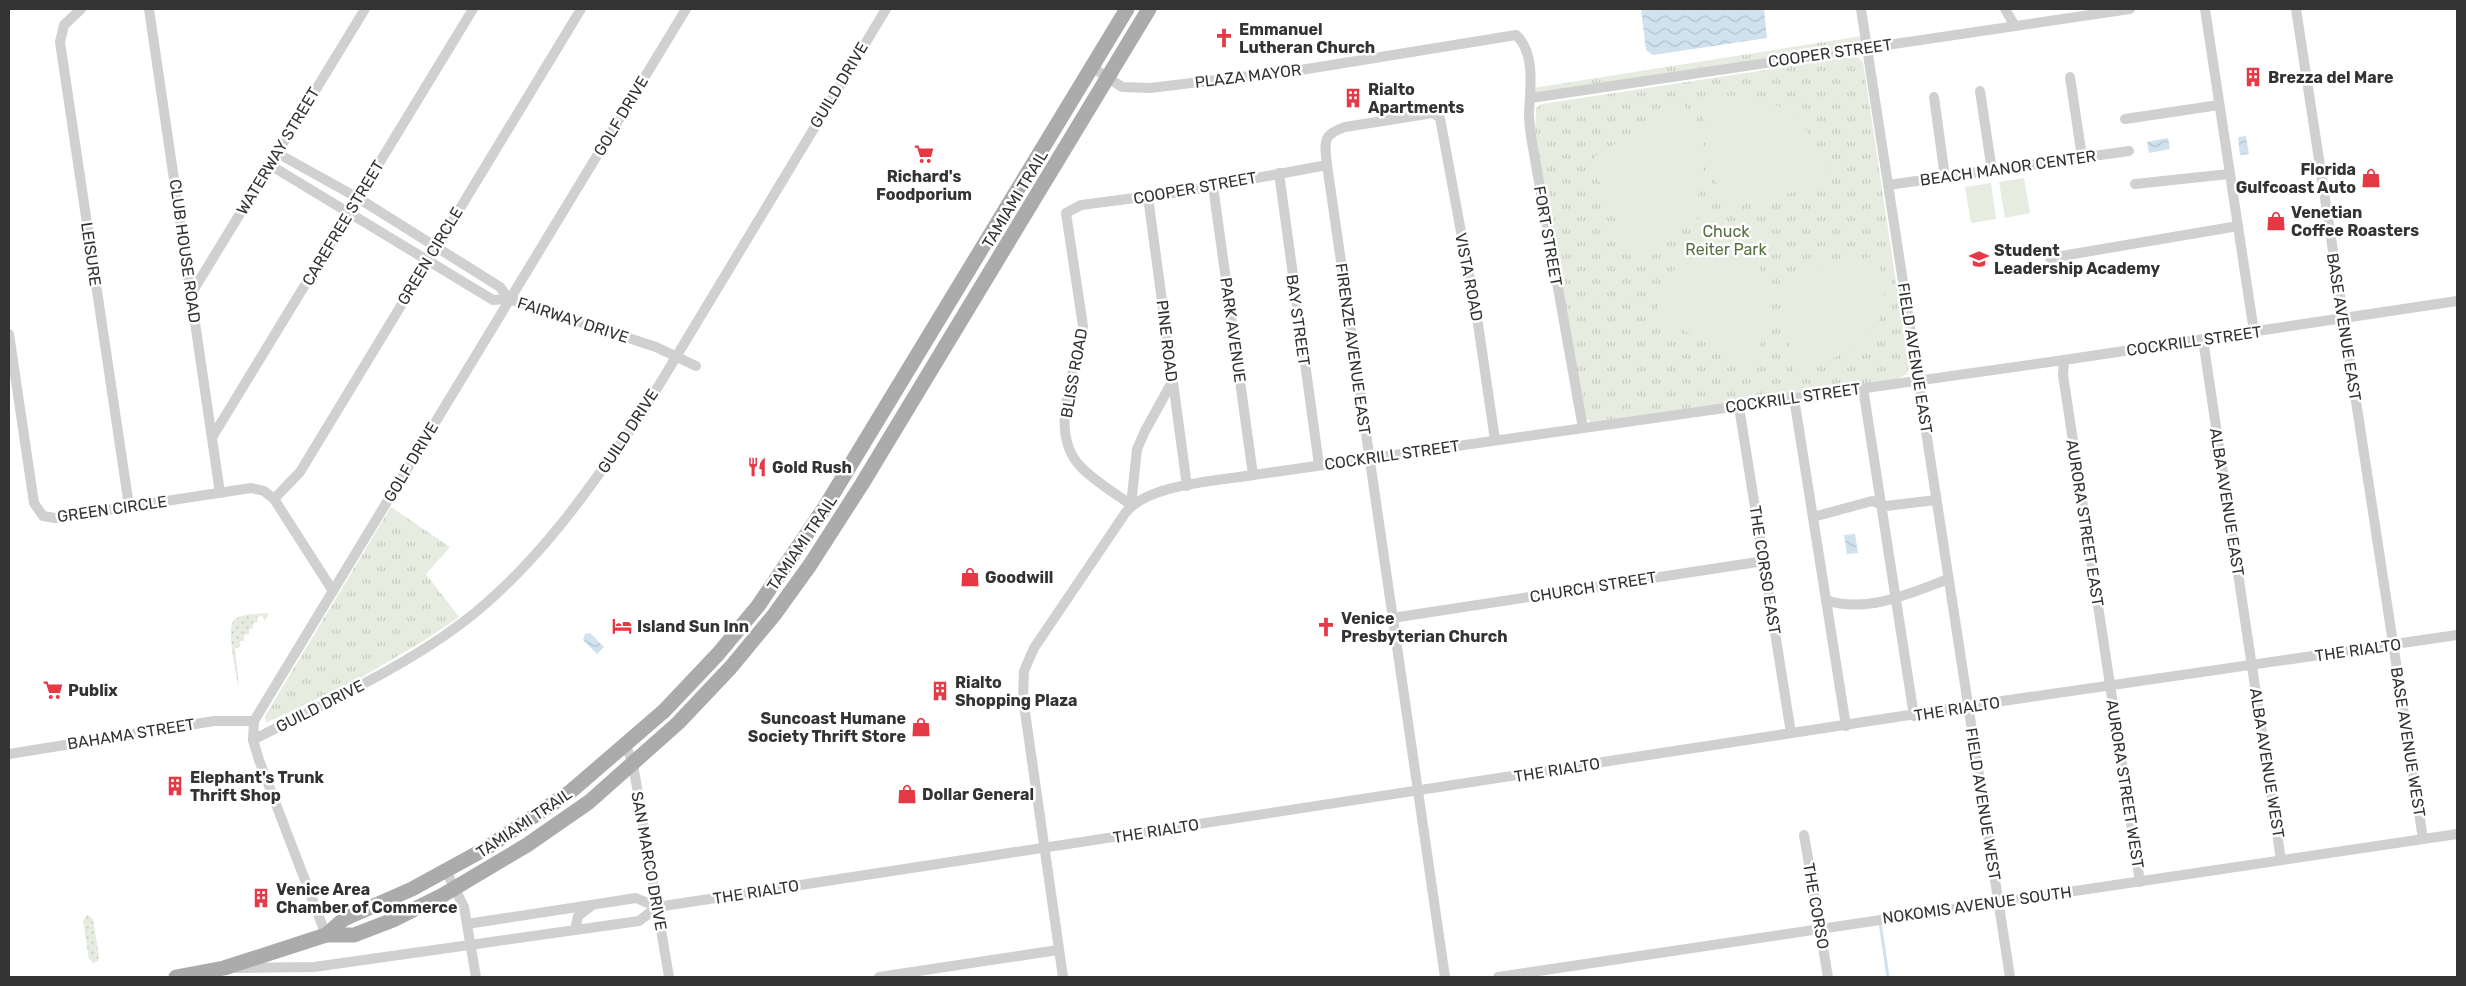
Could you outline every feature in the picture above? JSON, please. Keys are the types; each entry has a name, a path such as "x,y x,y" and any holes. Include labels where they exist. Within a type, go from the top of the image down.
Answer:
{"main road":[{"name":"TAMIAMI TRAIL","path":"326,935 344,919 391,899 446,871 521,826 570,792 626,746 664,711 714,658 758,606 793,557 1127,9"},
{"name":"TAMIAMI TRAIL","path":"176,977 224,968 326,935 354,935 394,920 455,888 544,834 589,802 678,723 731,667 774,615 810,565 862,484 1149,9"}],"street":[{"name":"LEISURE","path":"81,9 64,26 60,42 129,506"},
{"name":"CLUB HOUSE ROAD","path":"149,9 220,493"},
{"name":"WATERWAY STREET","path":"191,294 365,9"},
{"name":"CAREFREE STREET","path":"212,436 473,9"},
{"name":"GREEN CIRCLE","path":"9,334 36,509 42,516 55,518 254,488 264,491 274,499 300,472 581,9"},
{"name":"GOLF DRIVE","path":"326,935 259,760 253,740 254,721 686,9"},
{"name":"GUILD DRIVE","path":"253,740 342,696 428,646 462,623 504,586 574,509 644,410 886,9"},
{"name":"FIELD AVENUE EAST","path":"1861,9 1968,706"},
{"path":"2005,9 2015,26"},
{"name":"COOPER STREET","path":"1531,98 2130,9"},
{"path":"2205,9 2254,332"},
{"name":"BASE AVENUE EAST","path":"2296,9 2394,644"},
{"name":"PLAZA MAYOR","path":"1092,67 1122,87 1150,88 1307,69 1516,35 1524,42"},
{"name":"FORT STREET","path":"1524,42 1530,74 1531,98 1529,114 1532,148 1583,428"},
{"path":"2070,77 2082,158"},
{"path":"1980,91 1992,171"},
{"path":"1934,97 1945,177"},
{"path":"2124,119 2220,105"},
{"name":"FIRENZE AVENUE EAST","path":"1437,116 1433,113 1378,122 1332,132 1326,139 1327,166 1445,977"},
{"name":"VISTA ROAD","path":"1437,116 1441,124 1478,324 1495,440"},
{"name":"BEACH MANOR CENTER","path":"1888,185 2129,151"},
{"name":"FAIRWAY DRIVE","path":"277,153 358,198 500,287 509,299 656,347 696,366"},
{"path":"270,166 493,300 509,299"},
{"name":"COOPER STREET","path":"1066,213 1080,205 1148,197 1327,166"},
{"name":"BAY STREET","path":"1280,174 1319,465"},
{"path":"2134,184 2229,174"},
{"name":"PARK AVENUE","path":"1213,186 1253,475"},
{"name":"PINE ROAD","path":"1148,197 1187,486"},
{"name":"BLISS ROAD","path":"1066,213 1083,326 1081,344 1068,398 1065,424 1068,445 1080,466 1132,505"},
{"path":"2050,258 2238,226"},
{"name":"COCKRILL STREET","path":"1063,977 1023,698 1024,671 1034,648 1132,505 1150,494 1187,486 1319,465 1739,407 2457,301"},
{"name":"ALBA AVENUE EAST","path":"2202,340 2252,665"},
{"name":"AURORA STREET EAST","path":"2064,360 2063,375 2110,686"},
{"name":"COCKRILL STREET","path":"1132,505 1137,450 1145,431 1172,382"},
{"path":"1863,388 1914,716"},
{"path":"1794,398 1846,726"},
{"name":"THE CORSO EAST","path":"1739,407 1792,733"},
{"path":"274,499 333,591"},
{"path":"1812,516 1872,501 1881,505 1936,500"},
{"name":"CHURCH STREET","path":"1392,618 1764,561"},
{"path":"1826,600 1838,604 1895,599 1948,579"},
{"name":"THE RIALTO","path":"224,968 314,967 638,921 657,907 1792,733 1914,716 1968,706 2457,635"},
{"name":"BASE AVENUE WEST","path":"2394,644 2423,839"},
{"name":"ALBA AVENUE WEST","path":"2252,665 2282,860"},
{"name":"AURORA STREET WEST","path":"2110,686 2140,882"},
{"name":"FIELD AVENUE WEST","path":"1968,706 2010,977"},
{"name":"BAHAMA STREET","path":"9,754 214,721 254,721"},
{"name":"SAN MARCO DRIVE","path":"626,746 633,764 669,977"},
{"name":"NOKOMIS AVENUE SOUTH","path":"1498,977 2457,834"},
{"name":"THE CORSO","path":"1804,835 1828,977"},
{"path":"446,871 464,907 476,977"},
{"name":"THE RIALTO","path":"467,924 636,898 657,907"},
{"path":"575,930 578,916 585,909 596,904"},
{"path":"879,977 1058,950"}],"green space":[{"path":"1868,35 1867,59 1860,52 1535,102 1533,88"},
{"name":"Chuck Reiter Park","path":"1857,56 1863,62 1909,368 1907,374 1896,380 1591,422 1583,416 1535,132 1536,108 1542,104"},
{"path":"1747,95 1780,107 1798,121 1806,130 1818,151 1830,184 1734,205 1719,197 1700,97"},
{"path":"1683,103 1699,126 1703,145 1703,178 1699,194 1684,223 1674,236 1656,252 1635,263 1593,167 1595,156"},
{"path":"2024,178 2030,213 2005,218 1999,182"},
{"path":"1991,183 1996,219 1971,223 1965,187"},
{"path":"1702,210 1739,234 1747,245 1764,281 1769,299 1770,315 1766,330 1750,365 1662,319 1657,307"},
{"path":"1876,256 1883,280 1885,299 1880,319 1872,331 1849,350 1820,363 1793,371 1779,275"},
{"path":"391,507 450,547 426,574 459,617 425,640 357,680 266,723 265,716"},
{"path":"269,613 265,621 262,616 257,617 258,622 253,623 253,628 249,629 249,634 244,635 244,641 240,641 240,647 235,648 239,687 232,652 231,632 234,620 251,614"},
{"path":"87,915 93,919 99,956 98,961 94,963 89,959 83,921"}],"water":[{"path":"1641,9 1764,9 1767,38 1653,55 1646,50"},
{"path":"2246,136 2249,154 2240,155 2238,137"},
{"path":"2168,138 2170,149 2149,153 2147,142"},
{"path":"1855,534 1858,553 1847,554 1844,535"},
{"path":"590,633 604,647 597,654 583,640 585,634"}],"waterway":[{"path":"1880,922 1888,977"}],"place":[{"name":"Emmanuel Lutheran Church","path":"1224,38"},
{"name":"Brezza del Mare","path":"2253,77"},
{"name":"Rialto Apartments","path":"1353,98"},
{"name":"Richard's Foodporium","path":"924,154"},
{"name":"Florida Gulfcoast Auto","path":"2371,178"},
{"name":"Venetian Coffee Roasters","path":"2276,221"},
{"name":"Student Leadership Academy","path":"1979,259"},
{"name":"Gold Rush","path":"757,467"},
{"name":"Goodwill","path":"970,577"},
{"name":"Island Sun Inn","path":"622,626"},
{"name":"Venice Presbyterian Church","path":"1326,627"},
{"name":"Publix","path":"53,690"},
{"name":"Rialto Shopping Plaza","path":"940,691"},
{"name":"Suncoast Humane Society Thrift Store","path":"921,727"},
{"name":"Elephant's Trunk Thrift Shop","path":"175,786"},
{"name":"Dollar General","path":"907,794"},
{"name":"Venice Area Chamber of Commerce","path":"261,898"}]}
